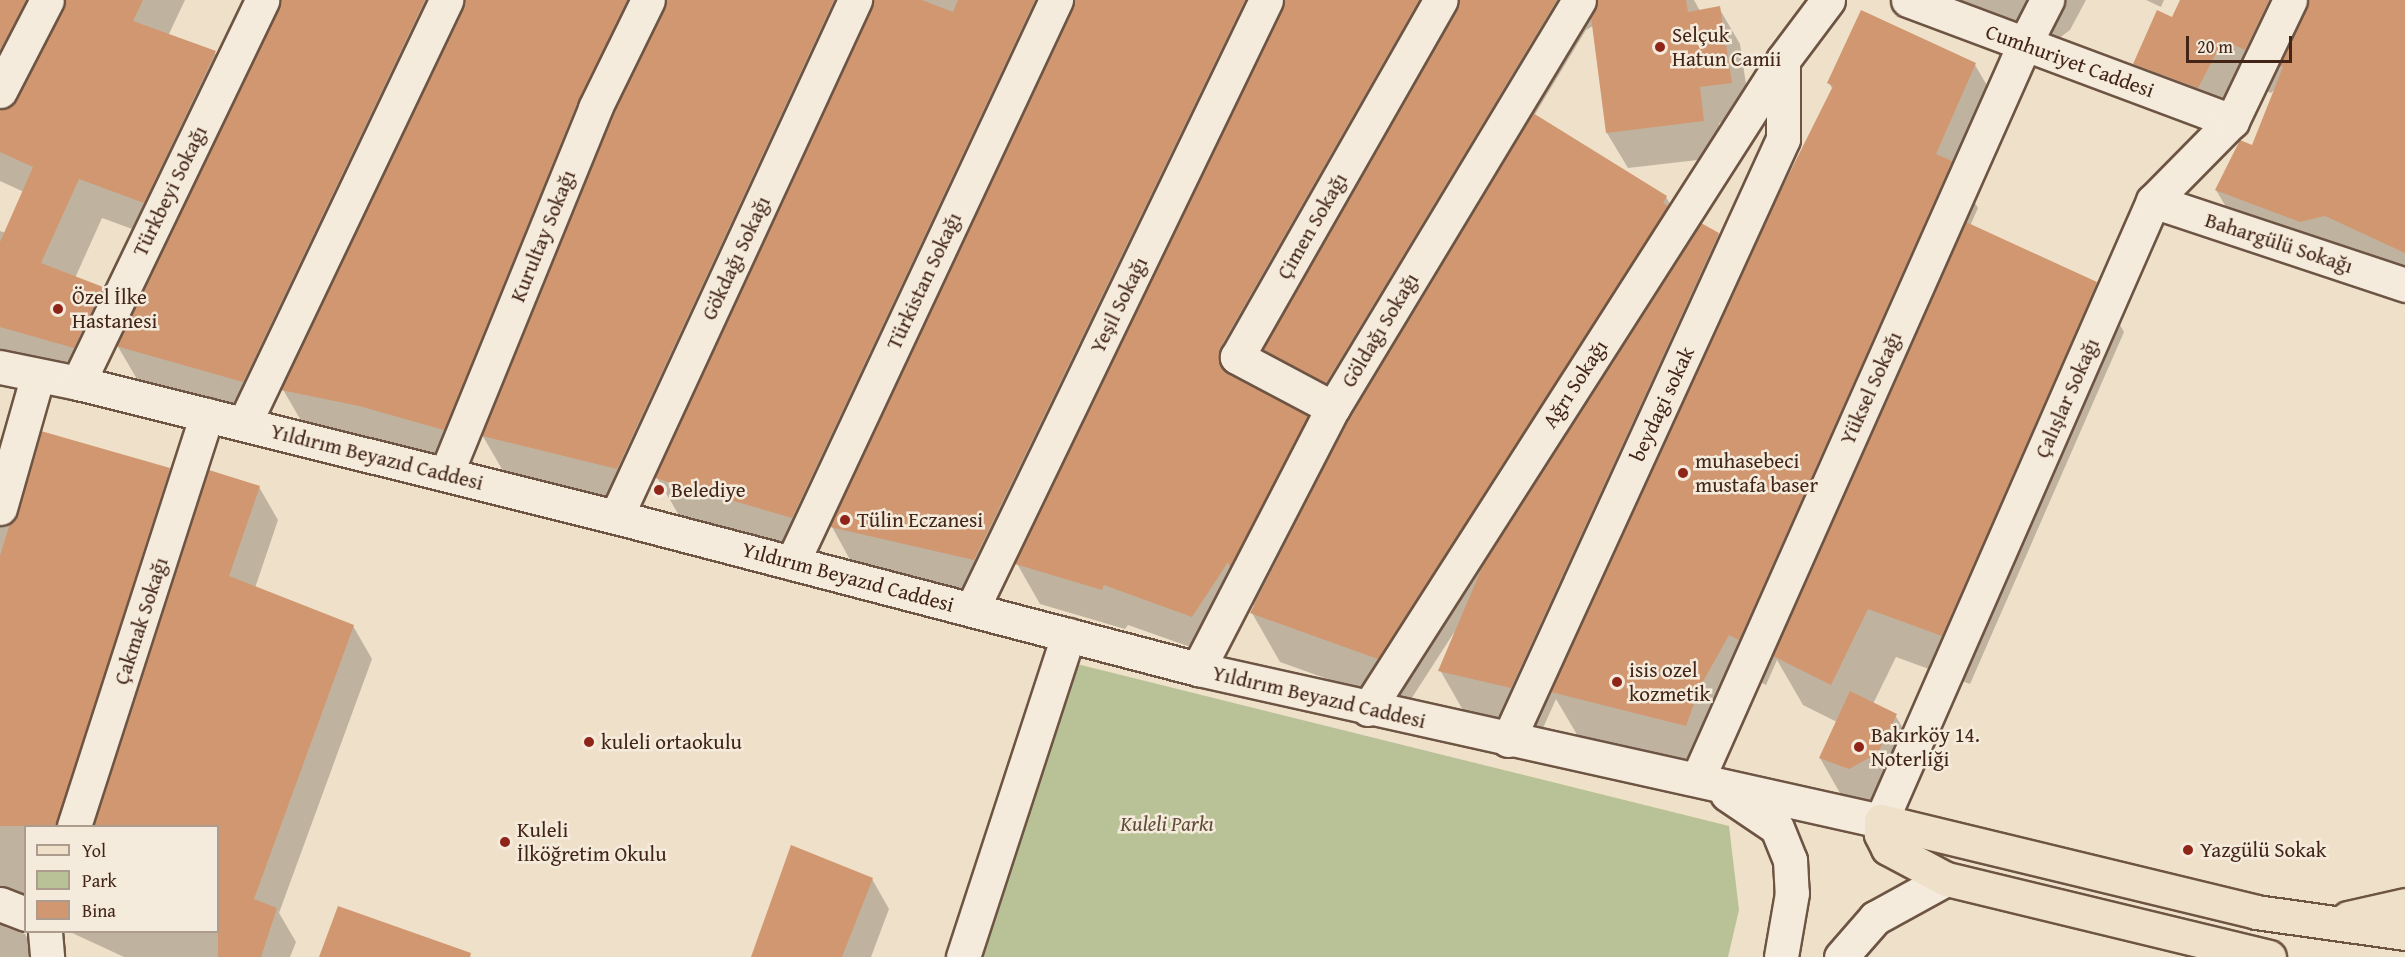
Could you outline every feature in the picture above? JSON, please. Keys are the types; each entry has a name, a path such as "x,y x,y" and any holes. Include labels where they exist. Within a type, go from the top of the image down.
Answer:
{"main road":[{"path":"2269,957 1946,879 1888,848 1881,834 1881,821 2256,912 2321,923 2405,933"},
{"path":"2321,923 2405,905"}],"street":[{"path":"0,91 46,0"},
{"name":"Türkbeyi Sokağı","path":"78,383 262,0"},
{"path":"244,424 446,0"},
{"name":"Kurultay Sokağı","path":"446,474 595,108 648,0"},
{"name":"Gökdağı Sokağı","path":"616,517 855,0"},
{"name":"Türkistan Sokağı","path":"792,563 1056,0"},
{"name":"Yeşil Sokağı","path":"972,609 1266,0"},
{"name":"Çimen Sokağı","path":"1334,408 1237,357 1441,0"},
{"name":"Göldağı Sokağı","path":"1198,669 1334,408 1578,0"},
{"name":"Ağrı Sokağı","path":"1368,709 1783,60 1828,0"},
{"name":"Cumhuriyet Caddesi","path":"1908,0 2024,45 2232,120"},
{"name":"Yüksel Sokağı","path":"1698,778 2024,45 2047,0"},
{"name":"Çalışlar Sokağı","path":"1881,821 2153,201 2232,120 2290,0"},
{"name":"beydagi sokak","path":"1508,740 1783,139 1783,60"},
{"name":"Bahargülü Sokağı","path":"2153,201 2405,285"},
{"name":"Yıldırım Beyazıd Caddesi","path":"0,367 78,383 446,474 1198,669 1508,740 1698,778 1881,821"},
{"path":"0,508 38,375"},
{"name":"Çakmak Sokağı","path":"74,825 207,415"},
{"path":"963,957 1068,635"},
{"path":"1698,778 1751,807 1777,828 1790,860 1792,893 1781,957"},
{"path":"1841,957 1875,918 1946,879"},
{"path":"0,904 24,913"},
{"path":"45,933 47,957"}],"green space":[{"name":"Kuleli Parkı","path":"1077,664 1729,826 1739,910 1728,957 982,957"}],"building":[{"path":"0,0 26,0 0,50"},
{"path":"66,0 143,0 133,21 216,51 144,203 79,179 41,263 103,287 74,348 0,327 0,242 33,167 0,152 0,110 17,100"},
{"path":"280,0 425,0 243,382 116,346"},
{"path":"464,0 627,0 578,101 444,430 359,406 281,390"},
{"path":"667,0 834,0 617,469 482,436 612,116"},
{"path":"873,0 922,0 953,12 958,0 1035,0 792,518 655,478"},
{"path":"1074,0 1245,0 974,560 830,527"},
{"path":"1285,0 1419,0 1220,348 1221,366 1228,373 1308,416 1230,567 1228,562 1192,617 1104,585 1102,590 1015,564"},
{"path":"1460,0 1557,0 1326,383 1263,350"},
{"name":"Selçuk Hatun Camii","path":"1598,0 1686,0 1688,12 1720,6 1732,83 1700,87 1704,121 1606,133 1591,17"},
{"path":"2180,0 2269,0 2245,50 2223,40 2198,88 2133,64 2157,10 2172,17"},
{"path":"2308,0 2405,0 2405,253 2325,216 2300,222 2215,190 2240,140 2252,145 2283,67 2279,66"},
{"path":"1861,10 1976,63 1936,154 1952,161 1739,640 1729,635 1700,687 1686,726 1551,692 1769,214 1833,86 1827,83"},
{"path":"1533,113 1667,196 1663,203 1668,206 1378,659 1250,613 1349,417"},
{"path":"1966,222 2097,282 1942,636 1868,609 1831,685 1773,656"},
{"path":"1701,223 1719,233 1511,688 1438,671 1484,563"},
{"path":"41,431 170,468 56,825 0,826 0,556 10,523 18,513"},
{"path":"209,470 260,486 229,576 354,625 254,899 277,908 261,957 218,957 219,825 94,825"},
{"path":"1850,691 1897,714 1878,753 1849,769 1819,758"},
{"path":"791,845 873,878 842,957 751,957"},
{"path":"338,906 471,953 470,957 319,957"}],"place":[{"name":"Selçuk Hatun Camii","path":"1660,47"},
{"name":"Özel İlke Hastanesi","path":"58,309"},
{"name":"muhasebeci mustafa baser","path":"1683,473"},
{"name":"Belediye","path":"659,490"},
{"name":"Tülin Eczanesi","path":"845,520"},
{"name":"isis ozel kozmetik","path":"1617,682"},
{"name":"kuleli ortaokulu","path":"589,742"},
{"name":"Bakırköy 14. Noterliği","path":"1859,747"},
{"name":"Kuleli İlköğretim Okulu","path":"505,842"},
{"name":"Yazgülü Sokak","path":"2188,850"}]}
